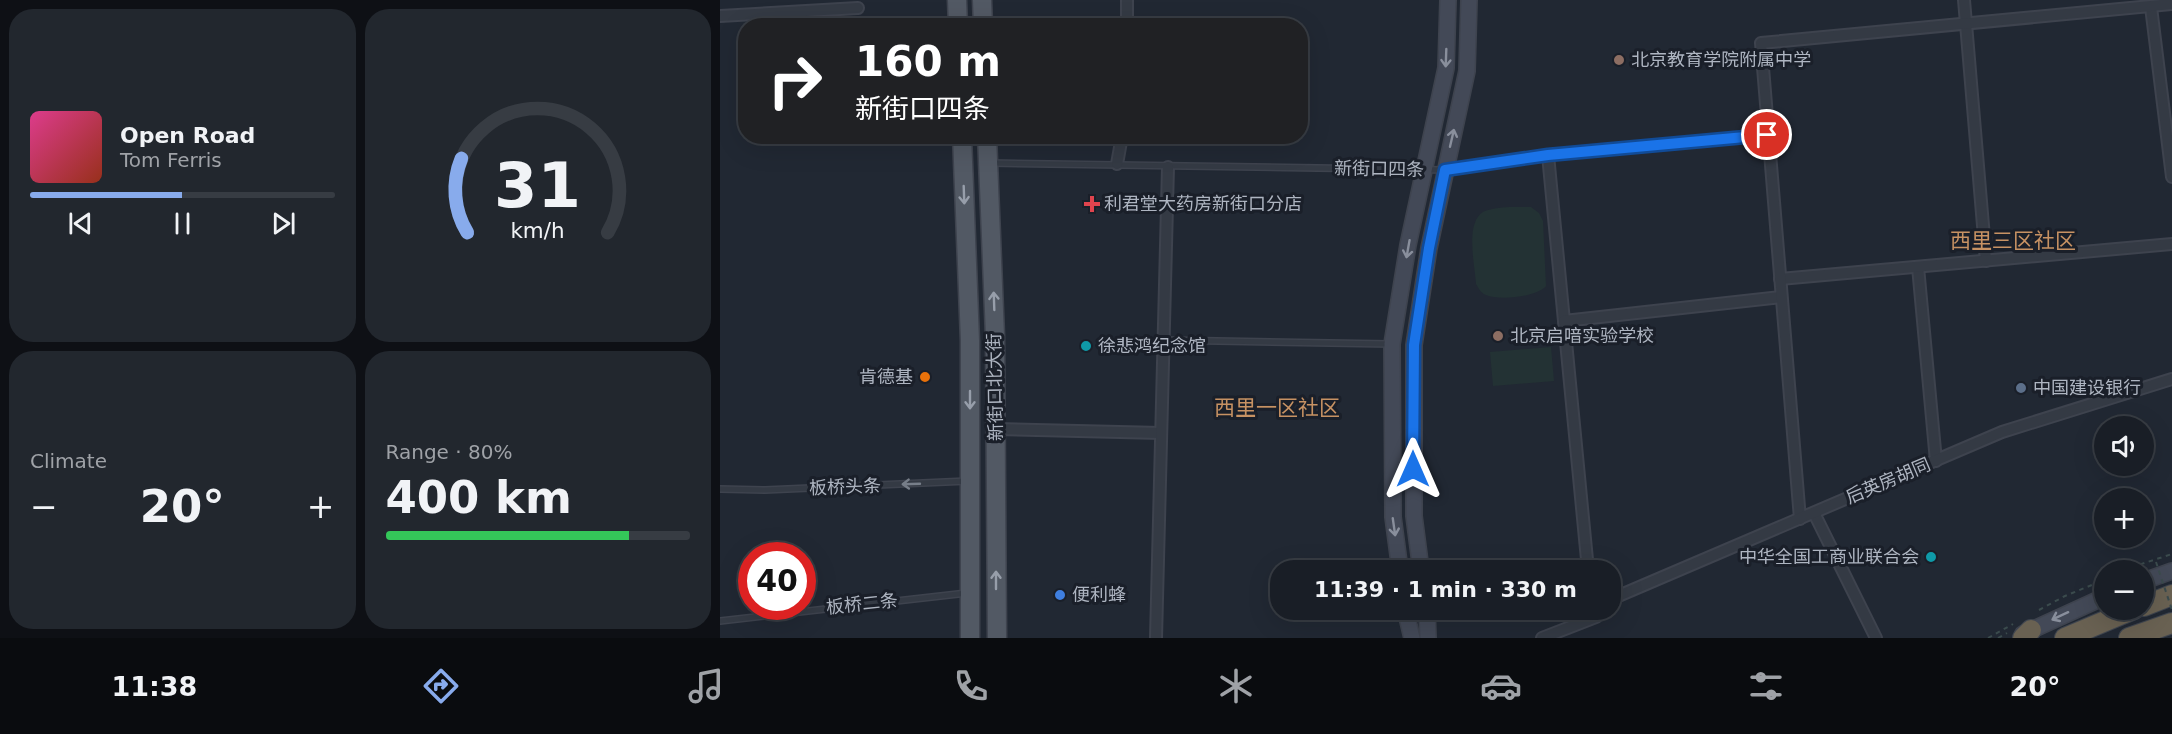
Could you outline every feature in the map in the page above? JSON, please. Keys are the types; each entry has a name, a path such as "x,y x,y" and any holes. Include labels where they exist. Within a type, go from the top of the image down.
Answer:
{"highway":[{"path":"2154,602 2172,595"},
{"path":"2065,638 2108,620"},
{"path":"2129,638 2172,623"}],"main road":[{"path":"957,0 958,18"},
{"path":"982,0 983,18"},
{"name":"新街口北大街","path":"962,144 970,341 970,638"},
{"name":"新街口北大街","path":"987,144 995,336 997,638"}],"street":[{"path":"1127,0 1127,18"},
{"path":"1399,560 1393,517 1392,344 1424,169 1446,68 1448,0"},
{"path":"1420,560 1414,516 1414,345 1429,248 1467,71 1469,0"},
{"path":"1964,0 1986,261"},
{"path":"1800,519 1761,42 2172,4"},
{"path":"2151,7 2172,177"},
{"path":"720,16 858,8"},
{"path":"1117,164 1121,144"},
{"path":"1548,155 1587,560"},
{"path":"1156,638 1168,167"},
{"path":"1780,279 2172,244"},
{"path":"1918,267 1936,461"},
{"path":"1564,321 1781,297"},
{"name":"后英房胡同","path":"1621,595 2002,432 2172,379"},
{"path":"996,429 1161,433"},
{"path":"1814,513 1876,638"},
{"path":"2154,578 2172,572"},
{"path":"2023,635 2094,602"},
{"path":"1408,620 1412,638"},
{"path":"1427,620 1428,638"},
{"path":"1542,638 1588,620"}],"lane":[{"name":"新街口四条","path":"988,163 1445,170 1548,155 1767,135"},
{"path":"1163,340 1392,344"},
{"name":"板桥头条","path":"720,489 765,490 970,481"},
{"name":"板桥二条","path":"720,621 969,593"}],"path":[{"path":"2154,560 2172,554"},
{"path":"2156,562 2172,610"}],"shaded area":[{"path":"1504,207 1531,207 1539,213 1543,221 1546,286 1535,293 1518,297 1500,298 1484,294 1476,284 1472,242 1475,221 1480,214 1488,210"},
{"path":"1551,347 1554,381 1493,386 1490,352"}],"place":[{"name":"北京教育学院附属中学","path":"1619,60"},
{"name":"利君堂大药房新街口分店","path":"1092,204"},
{"name":"北京启喑实验学校","path":"1498,336"},
{"name":"徐悲鸿纪念馆","path":"1086,346"},
{"name":"肯德基","path":"925,377"},
{"name":"中国建设银行","path":"2021,388"},
{"name":"中华全国工商业联合会","path":"1931,557"},
{"name":"便利蜂","path":"1060,595"}],"district":[{"name":"西里三区社区","path":"2013,241"},
{"name":"西里一区社区","path":"1277,408"}],"route":[{"path":"1413,469 1414,345 1429,248 1445,170 1548,155 1767,135"}]}
